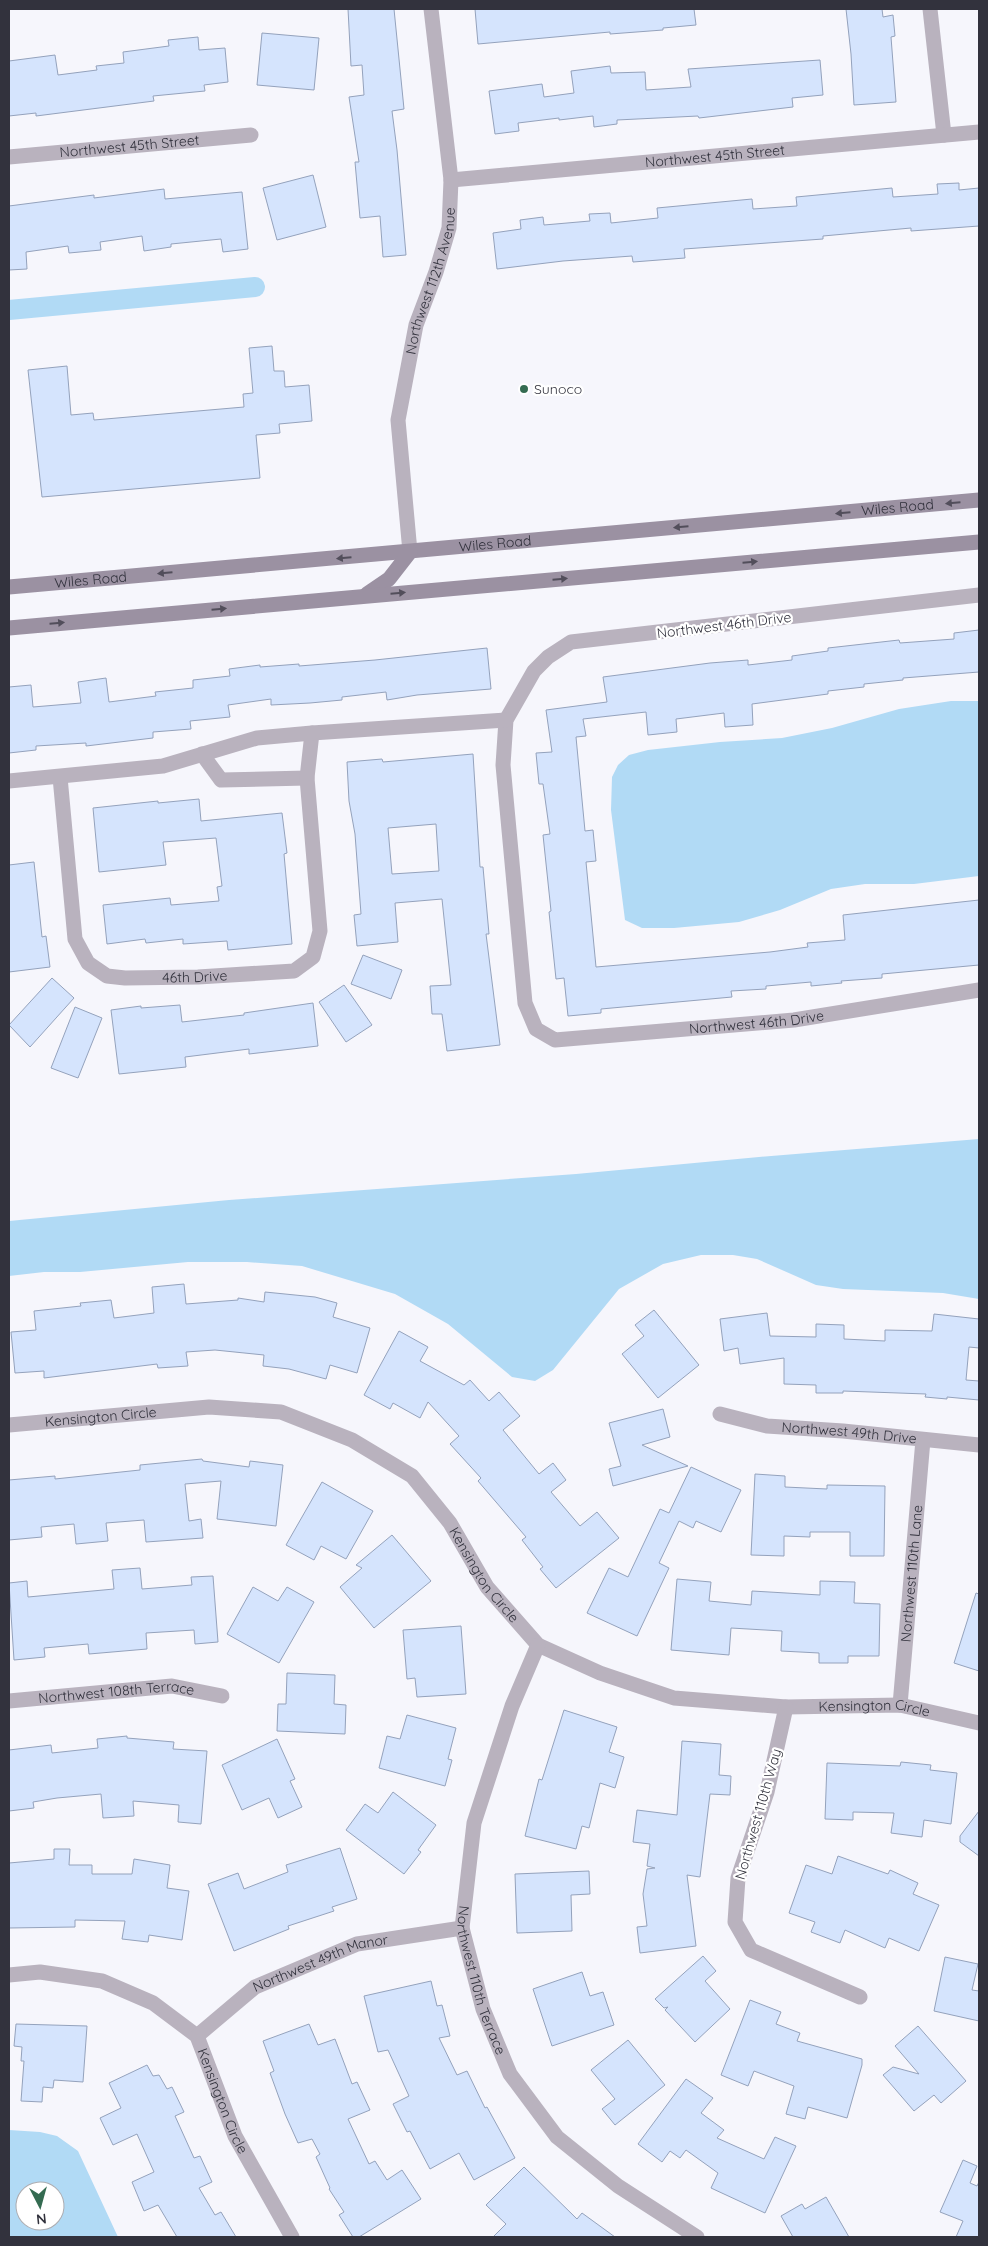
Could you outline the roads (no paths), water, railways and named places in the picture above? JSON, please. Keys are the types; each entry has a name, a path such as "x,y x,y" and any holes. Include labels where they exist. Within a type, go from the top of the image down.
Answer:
{"main road":[{"name":"Wiles Road","path":"9,587 979,500"},
{"path":"9,628 979,542"},
{"path":"364,596 389,579 410,552"}],"street":[{"name":"Northwest 112th Avenue","path":"410,552 398,420 416,325 436,272 449,228 451,180 431,9"},
{"path":"930,9 944,135"},
{"name":"Northwest 45th Street","path":"451,180 979,132"},
{"name":"Northwest 45th Street","path":"9,157 251,135"},
{"name":"Northwest 46th Drive","path":"979,594 571,642 548,657 534,671 516,698 506,720 503,765 525,1002 536,1029 555,1040 794,1020 979,990"},
{"path":"9,780 60,777 163,766 257,738 312,732 506,720"},
{"name":"46th Drive","path":"60,777 75,939 88,963 107,976 125,978 198,977 294,972 313,957 320,931 307,778 312,732"},
{"path":"202,754 221,780 307,778"},
{"name":"Kensington Circle","path":"9,1425 209,1407 281,1412 352,1440 412,1476 450,1523 487,1587 538,1645 600,1673 674,1698 786,1707 900,1705 979,1723"},
{"name":"Northwest 49th Drive","path":"720,1414 767,1426 844,1431 979,1445"},
{"name":"Northwest 110th Lane","path":"900,1705 923,1440"},
{"name":"Northwest 110th Terrace","path":"538,1645 512,1706 474,1823 462,1928 483,2009 510,2074 557,2137 618,2186 697,2237"},
{"name":"Northwest 108th Terrace","path":"9,1701 172,1686 222,1696"},
{"name":"Northwest 110th Way","path":"786,1707 767,1792 738,1878 735,1922 751,1950 860,1997"},
{"name":"Northwest 49th Manor","path":"197,2036 255,1987 357,1944 462,1928"},
{"name":"Kensington Circle","path":"9,1976 40,1972 102,1981 153,2003 197,2036 235,2136 282,2224 292,2237"}],"water":[{"path":"951,701 979,701 979,876 914,884 865,884 831,889 780,910 739,922 674,928 642,928 625,920 611,810 612,777 618,765 629,755 648,750 720,742 782,738 832,728 899,709"},
{"path":"979,1139 979,1299 943,1293 843,1289 816,1285 757,1259 733,1255 701,1255 663,1264 619,1289 553,1370 535,1381 512,1377 448,1324 395,1294 302,1266 247,1262 188,1262 80,1272 44,1272 9,1276 9,1221 229,1200 576,1174"},
{"path":"9,2130 40,2132 57,2136 78,2151 118,2237 9,2237"}],"waterway":[{"path":"9,310 255,287"}],"place":[{"name":"Sunoco","path":"524,389"}]}
